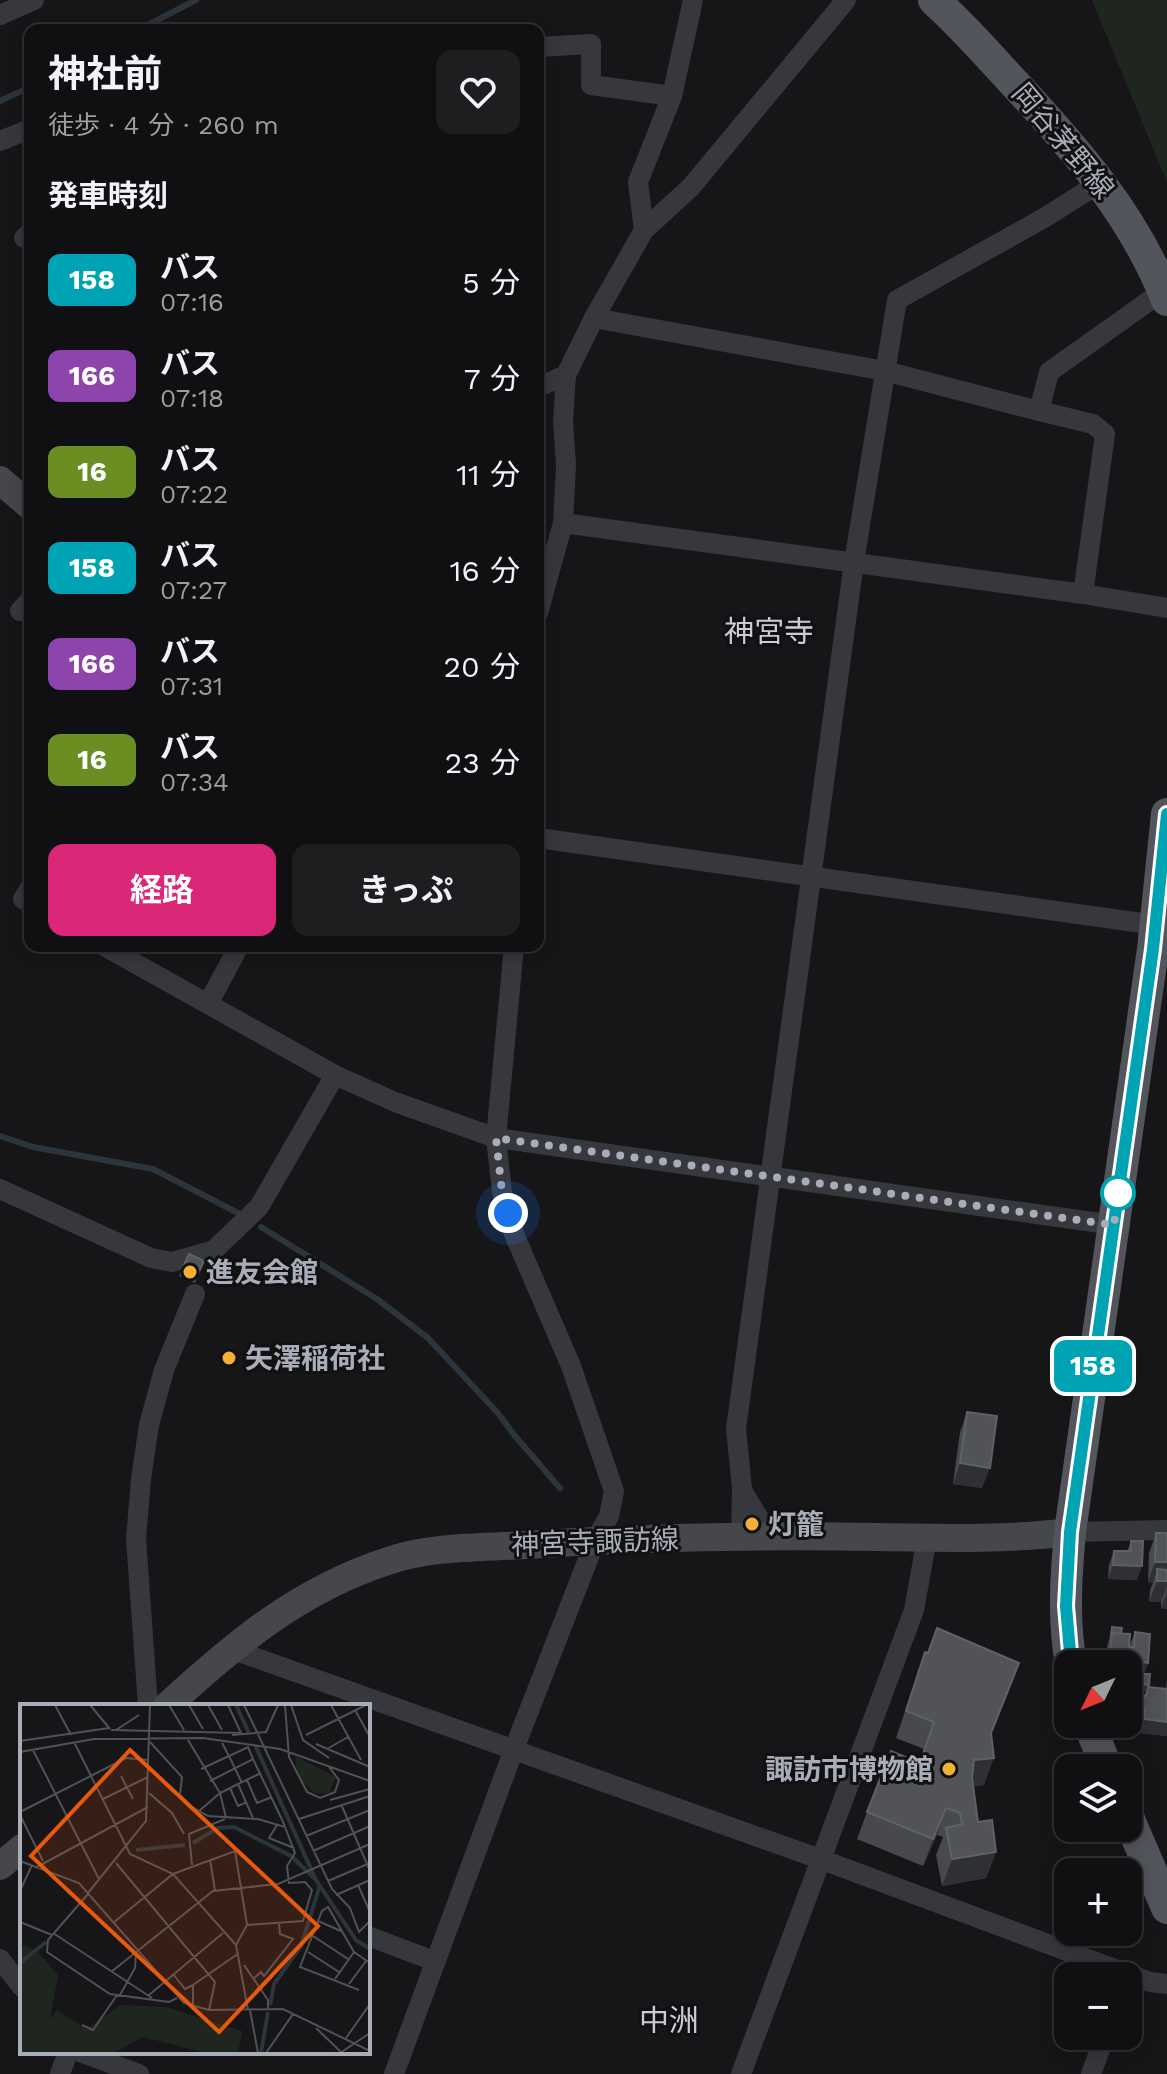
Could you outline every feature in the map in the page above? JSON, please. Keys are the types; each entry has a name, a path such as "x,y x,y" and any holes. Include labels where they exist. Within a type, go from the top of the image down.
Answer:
{"main road":[{"name":"岡谷茅野線","path":"934,0 1063,136 1101,182 1131,228 1165,296"},
{"path":"1,483 24,501"},
{"path":"1070,1650 1066,1606 1070,1532 1130,1093 1163,926 1167,814"},
{"name":"神宮寺諏訪線","path":"169,1704 231,1649 297,1602 389,1560 445,1549 596,1539 927,1538 1040,1536 1070,1532"},
{"path":"1139,1842 1167,1908"},
{"path":"0,1866 20,1850"}],"street":[{"path":"0,15 34,0"},
{"path":"644,230 638,182 672,96 693,0"},
{"path":"544,591 563,523 566,375 594,318 644,230 691,187 846,0"},
{"path":"544,47 591,44 591,85 672,96"},
{"path":"0,141 24,131"},
{"path":"741,1538 742,1488 736,1429 854,562 897,300 1044,218 1101,182"},
{"path":"1039,411 1049,372 1165,296"},
{"path":"594,318 885,371 1093,424 1105,434 1083,594"},
{"path":"544,384 566,375"},
{"path":"563,523 1167,608"},
{"path":"544,839 1163,926"},
{"path":"115,952 335,1075 395,1102 496,1138 1114,1225"},
{"path":"208,1004 236,952"},
{"path":"394,2074 514,1749 596,1539 609,1516 614,1491 571,1366 514,1234 502,1192 496,1138 513,952"},
{"path":"0,1189 151,1258 172,1262 214,1250 259,1207 335,1075"},
{"path":"148,1704 136,1539 141,1479 149,1425 164,1370 195,1294"},
{"path":"742,1488 771,1538"},
{"path":"1070,1532 1167,1530"},
{"path":"741,2074 914,1610 927,1538"},
{"path":"231,1649 820,1859 1093,1962"},
{"path":"370,1937 434,1961"},
{"path":"0,1959 20,1984"},
{"path":"1142,1979 1167,1984"},
{"path":"1091,2074 1100,2050"},
{"path":"60,2074 67,2054"},
{"path":"85,2054 139,2074"}],"shaded area":[{"path":"1092,0 1167,0 1167,183 1166,180"}],"building":[{"path":"189,1254 204,1261 197,1276 182,1269"},
{"path":"967,1412 997,1416 990,1468 960,1463"},
{"path":"1156,1533 1167,1533 1167,1562 1155,1562"},
{"path":"1131,1541 1143,1541 1142,1566 1113,1565 1114,1551 1131,1551"},
{"path":"1157,1569 1167,1570 1167,1581 1157,1581"},
{"path":"1112,1627 1122,1628 1121,1634 1112,1633 1111,1636"},
{"name":"諏訪市博物館","path":"937,1628 1019,1663 991,1733 994,1758 974,1760 972,1778 978,1822 992,1820 996,1852 952,1859 946,1828 962,1824 960,1813 946,1808 933,1839 867,1812 891,1751 920,1763 934,1722 906,1711 925,1652 928,1653"},
{"path":"1135,1632 1150,1634 1148,1663 1143,1662 1142,1678 1142,1650 1110,1650 1112,1633 1130,1634 1129,1647 1134,1647"},
{"path":"1143,1674 1150,1674 1149,1685 1142,1684"},
{"path":"1148,1687 1167,1689 1167,1722 1144,1719 1142,1695 1146,1696"}],"waterway":[{"path":"150,24 196,0"},
{"path":"0,101 24,90"},
{"path":"0,1136 33,1147 153,1169 238,1213"},
{"path":"261,1227 377,1299 428,1338 497,1412 560,1488"}],"bus line":[{"name":"158","path":"1068,1650 1066,1606 1070,1532 1130,1093 1153,949 1167,814"}],"place":[{"name":"進友会館","path":"190,1272"},
{"name":"矢澤稲荷社","path":"229,1358"},
{"name":"灯籠","path":"752,1524"},
{"name":"諏訪市博物館","path":"949,1769"}],"district":[{"name":"神宮寺","path":"769,631"},
{"name":"中洲","path":"669,2020"}],"route":[{"path":"508,1213 502,1192 496,1138 1114,1225 1118,1193"}]}
